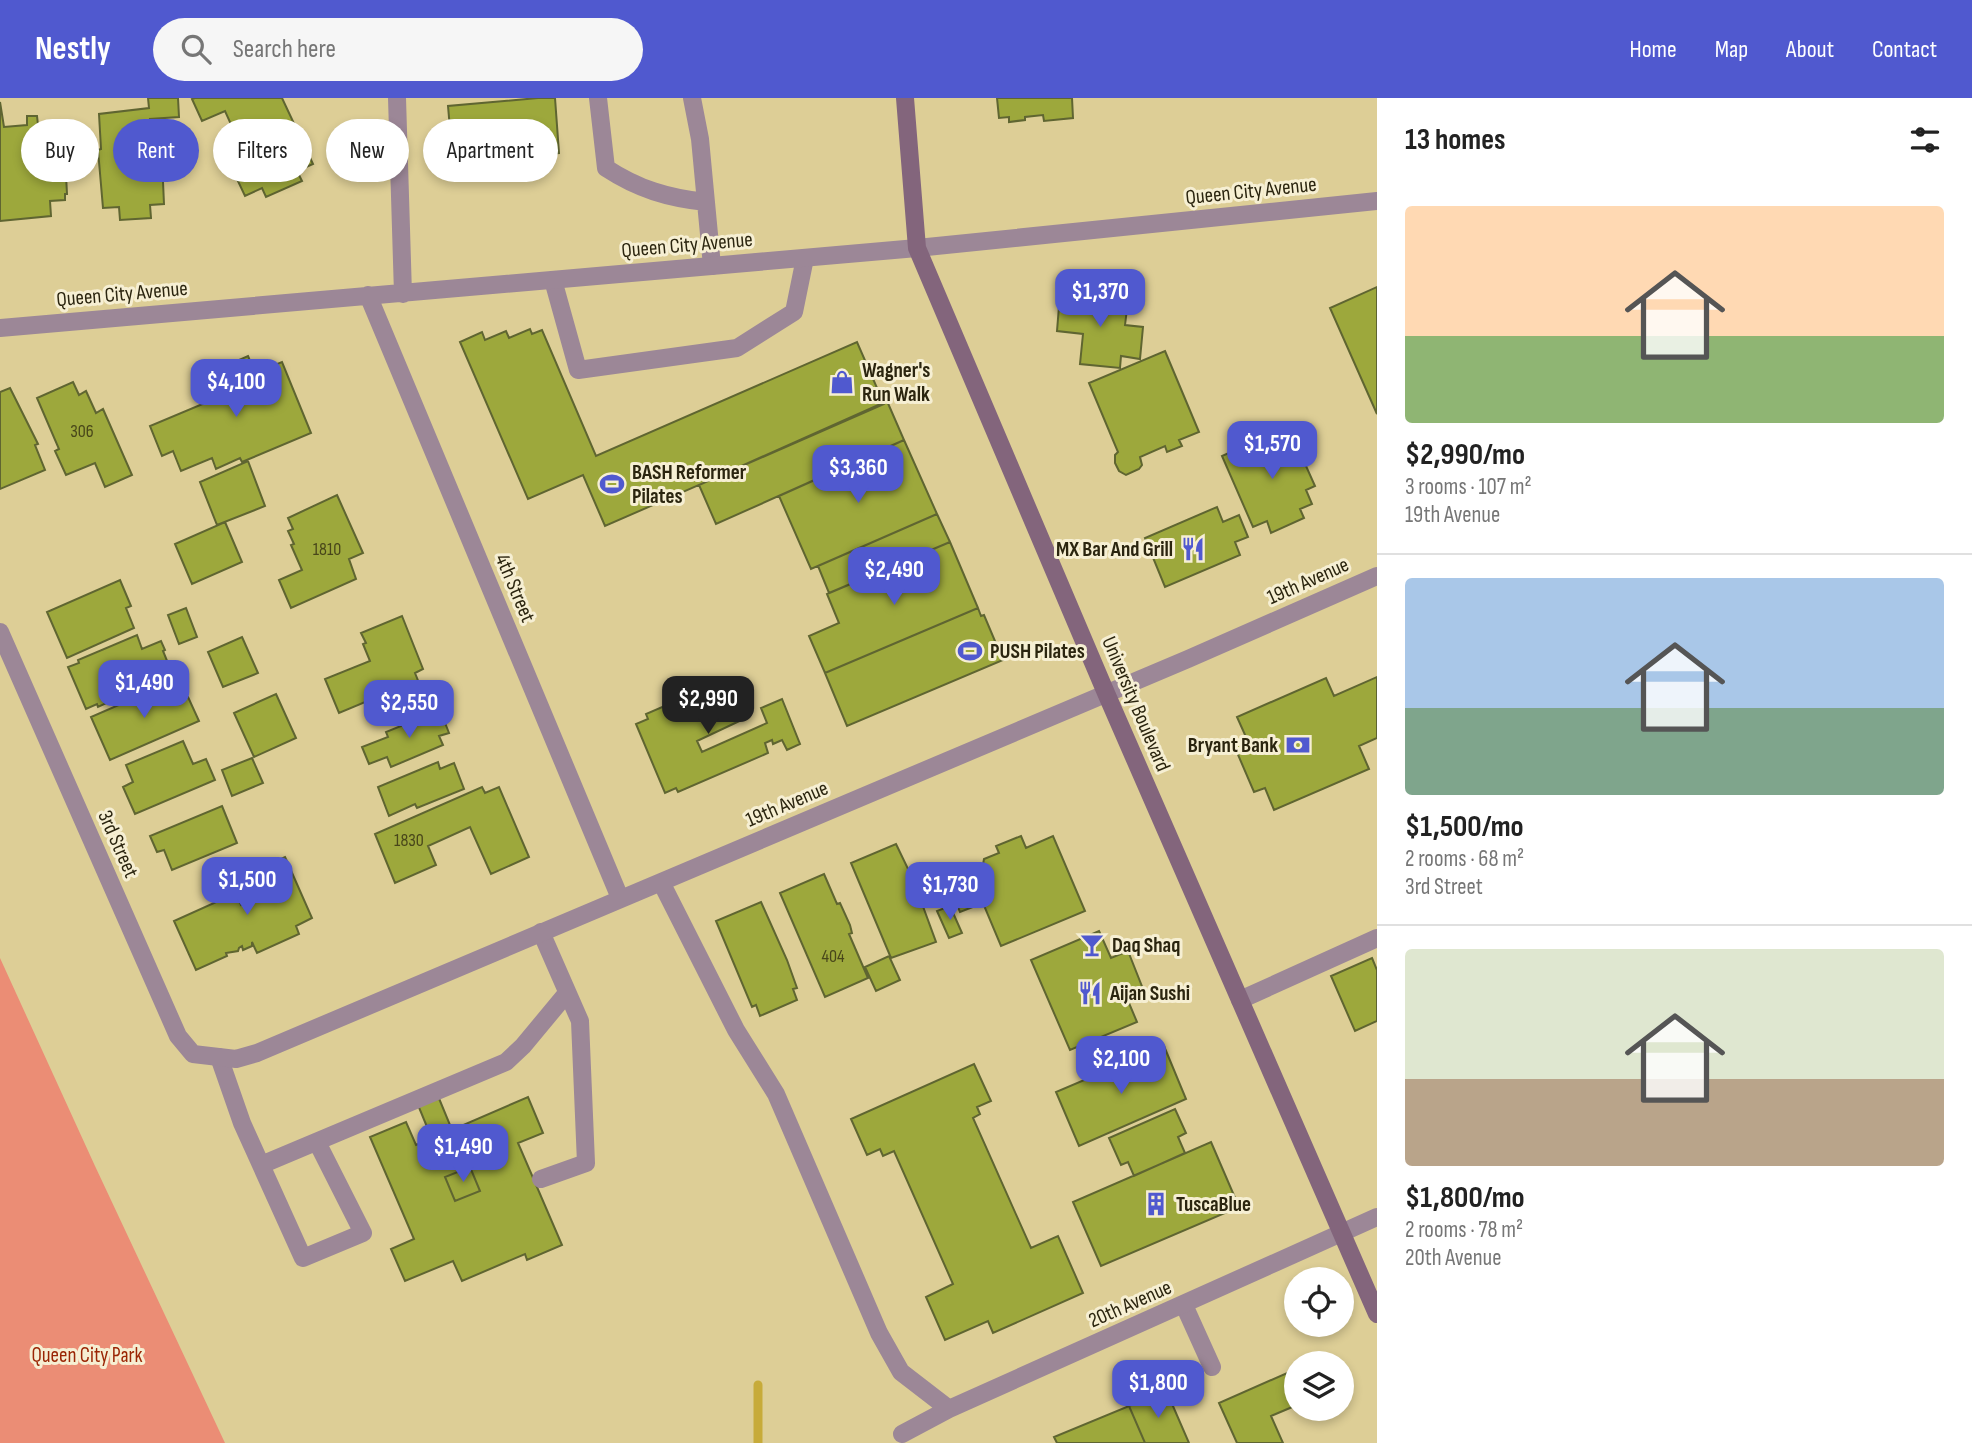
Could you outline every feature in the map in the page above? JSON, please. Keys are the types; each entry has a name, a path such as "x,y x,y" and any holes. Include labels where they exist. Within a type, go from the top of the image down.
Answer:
{"main road":[{"name":"University Boulevard","path":"905,98 917,248 1106,693 1377,1314"}],"street":[{"path":"397,98 403,294"},
{"path":"598,98 606,168 629,183 653,193 706,202"},
{"path":"692,98 698,127 712,266"},
{"name":"Queen City Avenue","path":"0,328 917,248 1377,201"},
{"path":"553,280 578,370 737,348 794,312 805,258"},
{"name":"4th Street","path":"368,295 620,898"},
{"name":"19th Avenue","path":"215,1057 236,1059 257,1053 1377,576"},
{"name":"3rd Street","path":"0,632 178,1036 193,1054 215,1057"},
{"path":"661,882 736,1030 776,1094 879,1333 901,1372 950,1409"},
{"path":"541,932 580,1021 586,1163 541,1179"},
{"path":"1240,1000 1377,938"},
{"path":"261,1165 506,1062 523,1046 567,993"},
{"path":"215,1057 303,1258 363,1233 317,1142"},
{"name":"20th Avenue","path":"902,1434 950,1409 1377,1217"},
{"path":"1184,1305 1212,1367"}],"green space":[{"name":"Queen City Park","path":"0,958 95,1166 225,1443 0,1443"}],"building":[{"path":"148,98 178,98 179,117 113,119 113,182 163,182 164,204 150,205 151,218 120,220 119,207 103,208 99,114 149,108"},
{"path":"282,98 292,119 229,119 225,111 202,121 192,99"},
{"path":"555,98 557,119 449,119 448,106"},
{"path":"997,98 1072,98 1073,118 1044,121 1043,115 1009,122 1009,117 999,118"},
{"path":"0,102 4,127 21,126 21,182 66,182 67,194 65,200 50,201 51,216 0,221"},
{"path":"238,182 300,182 266,197 262,188 245,196"},
{"path":"1377,287 1377,414 1330,308"},
{"path":"1060,294 1128,301 1125,325 1143,327 1140,359 1121,356 1120,368 1080,364 1083,334 1057,331"},
{"path":"530,329 532,334 542,330 596,456 857,342 884,404 605,526 583,475 528,499 460,342 482,332 485,340 506,331 509,338"},
{"path":"1165,351 1199,432 1179,440 1182,446 1167,452 1165,446 1140,457 1142,465 1139,469 1126,475 1119,471 1115,463 1115,455 1118,452 1089,383"},
{"path":"248,356 255,373 282,362 311,433 242,462 240,458 216,469 212,458 181,471 173,451 162,456 150,426 217,398 213,390 223,386 216,370"},
{"path":"73,382 79,395 86,391 96,413 103,409 132,475 105,487 95,463 66,475 55,451 59,449 37,398"},
{"path":"10,388 38,444 35,445 45,470 0,489 0,392"},
{"path":"887,401 904,440 716,524 699,485"},
{"path":"1296,428 1302,444 1297,446 1315,486 1306,490 1312,504 1300,509 1304,518 1271,533 1267,521 1253,527 1222,456 1242,447 1244,451"},
{"path":"904,440 937,514 811,569 779,496"},
{"path":"248,461 265,506 217,525 200,482"},
{"path":"337,495 363,553 349,559 356,579 291,608 279,580 302,570 291,545 294,544 288,531 293,529 288,518"},
{"name":"MX Bar And Grill","path":"1217,507 1223,522 1239,515 1248,537 1235,542 1240,555 1165,587 1145,538"},
{"path":"937,514 950,542 829,593 818,566"},
{"path":"225,522 242,562 192,584 175,544"},
{"path":"950,542 978,608 825,673 809,636 839,623 827,594"},
{"path":"120,580 131,606 126,608 134,628 67,658 47,612"},
{"path":"186,608 197,637 179,644 168,615"},
{"path":"978,608 981,616 984,615 1003,660 847,726 825,673"},
{"path":"402,616 423,669 415,673 423,693 370,714 365,702 339,713 325,679 370,661 361,633"},
{"path":"137,635 142,649 161,641 172,673 98,707 97,704 86,709 68,667 79,663 78,660"},
{"path":"242,637 258,673 223,687 208,652"},
{"name":"Bryant Bank","path":"1377,677 1377,738 1359,746 1369,769 1274,810 1265,788 1254,792 1233,743 1246,737 1237,717 1326,678 1334,696"},
{"path":"720,682 736,689 748,717 697,741 702,752 767,723 761,708 782,699 800,744 787,750 782,740 773,744 772,740 765,743 768,753 678,792 676,788 665,793 636,724 648,719 646,714"},
{"path":"169,683 179,687 182,696 188,697 199,721 110,760 91,717"},
{"path":"276,694 296,738 254,757 234,713"},
{"path":"440,710 449,733 439,736 443,745 391,767 387,757 369,764 362,747 388,737 386,732"},
{"path":"183,741 193,764 206,759 215,780 135,814 123,787 133,782 126,765"},
{"path":"252,758 263,783 232,796 222,770"},
{"path":"438,762 440,769 454,763 464,789 417,808 415,804 389,816 378,787"},
{"path":"482,787 485,793 499,787 529,857 491,874 470,827 428,846 436,865 395,883 375,834"},
{"path":"222,806 237,843 172,870 164,850 157,852 150,836"},
{"path":"1021,836 1026,848 1053,836 1085,911 1001,946 983,903 960,912 948,884 982,870 984,859 999,853 996,846"},
{"path":"896,844 923,900 921,901 936,942 891,958 851,863"},
{"path":"285,857 312,918 296,926 299,934 257,953 252,942 252,946 243,950 242,946 238,951 226,953 227,956 196,970 174,921 236,893 241,905 251,901 241,877"},
{"path":"824,874 850,925 852,933 849,934 868,978 825,997 780,893"},
{"path":"761,902 787,960 797,988 793,989 797,1000 760,1016 756,1005 752,1007 716,921"},
{"path":"950,906 962,933 949,938 937,911"},
{"name":"Aijan Sushi","path":"1099,931 1111,958 1128,951 1143,989 1126,996 1137,1022 1070,1050 1031,960"},
{"path":"889,956 900,980 876,991 865,967"},
{"path":"1372,958 1377,970 1377,1021 1355,1031 1331,976"},
{"path":"1164,1046 1186,1099 1079,1146 1056,1092"},
{"path":"974,1064 991,1101 977,1107 980,1114 973,1118 1031,1248 1058,1236 1083,1293 993,1333 988,1321 945,1340 926,1297 953,1284 894,1151 883,1156 880,1149 867,1155 851,1119"},
{"path":"438,1096 452,1130 528,1097 543,1133 518,1143 562,1245 527,1260 525,1254 462,1281 453,1261 405,1281 391,1249 414,1239 370,1137 406,1122 416,1145 432,1139 418,1105","holes":["470,1167 480,1191 455,1201 445,1177"]},
{"path":"1175,1109 1186,1133 1178,1137 1185,1153 1134,1176 1128,1162 1121,1165 1109,1138"},
{"name":"TuscaBlue","path":"1211,1142 1239,1207 1101,1266 1073,1202"},
{"path":"470,1167 480,1191 455,1201 445,1177"},
{"path":"1284,1374 1284,1410 1271,1416 1283,1443 1237,1443 1219,1403"},
{"path":"1166,1390 1189,1443 1145,1443 1129,1406"},
{"path":"1129,1406 1145,1443 1057,1443 1054,1437"}],"waterway":[{"path":"758,1385 758,1443"}],"place":[{"name":"Wagner's Run Walk","path":"842,382"},
{"name":"BASH Reformer Pilates","path":"612,484"},
{"name":"MX Bar And Grill","path":"1193,549"},
{"name":"PUSH Pilates","path":"970,651"},
{"name":"Bryant Bank","path":"1298,745"},
{"name":"Daq Shaq","path":"1092,945"},
{"name":"Aijan Sushi","path":"1090,993"},
{"name":"TuscaBlue","path":"1156,1204"}]}
